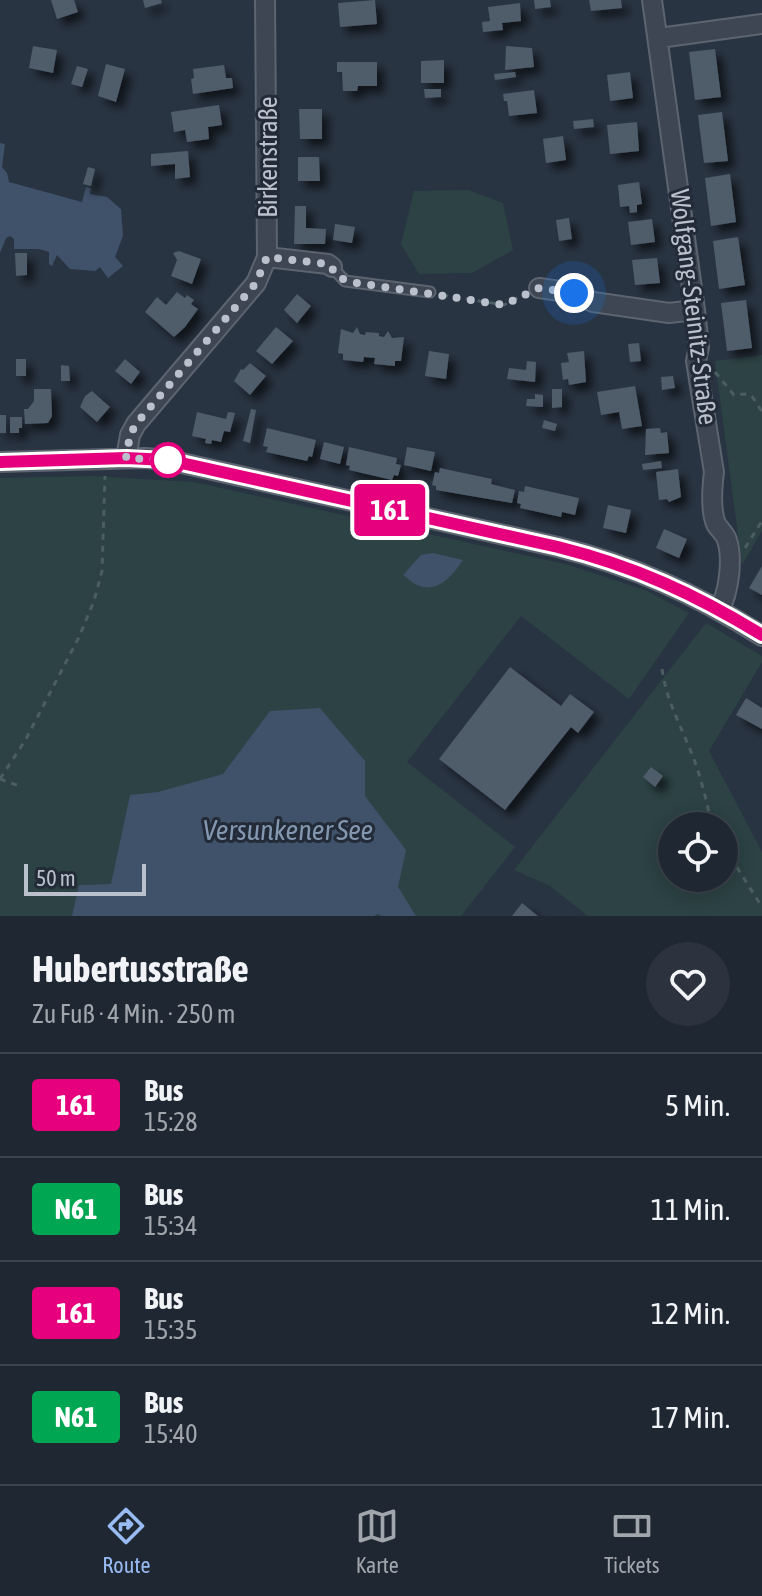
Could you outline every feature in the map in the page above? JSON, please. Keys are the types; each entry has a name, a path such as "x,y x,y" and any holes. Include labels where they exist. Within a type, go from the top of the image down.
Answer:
{"street":[{"name":"Birkenstraße","path":"119,459 136,424 256,283 267,257 265,0"},
{"name":"Wolfgang-Steinitz-Straße","path":"652,0 695,310 699,347 696,361 714,472 712,490 716,523 727,540 729,561 724,601 719,610"},
{"path":"659,38 762,24"},
{"path":"267,257 332,267"},
{"path":"539,288 574,293 593,302 669,313 695,310"},
{"path":"0,462 168,460 609,560 661,580 762,636"}],"lane":[{"path":"332,267 345,281 430,292"}],"path":[{"path":"430,292 504,305 539,288"},
{"path":"713,371 734,395 748,393 754,396 762,411"},
{"path":"22,787 0,779 26,739 79,637 94,601 102,571 103,480 119,459"},
{"path":"729,561 746,547 762,521"},
{"path":"662,669 671,710 695,761 708,812"},
{"path":"738,869 762,907"}],"green space":[{"path":"468,190 503,203 513,250 472,273 419,274 401,244 414,191"},
{"path":"762,355 762,531 742,565 715,361"},
{"path":"92,476 194,482 569,565 647,591 689,613 629,699 521,616 407,762 515,847 461,916 0,916 0,478"},
{"path":"706,623 762,656 762,662 709,751 762,852 762,916 588,916 550,886 514,870"}],"water":[{"path":"0,143 5,144 2,167 9,182 82,202 86,187 91,188 90,194 107,197 121,209 123,236 115,257 123,266 108,278 100,267 95,271 70,269 57,255 52,266 49,264 49,252 14,249 14,239 10,236 6,238 0,253"},
{"path":"433,553 463,560 450,576 433,587 418,585 403,575 421,555"},
{"name":"Versunkener See","path":"320,708 365,761 365,796 406,850 398,887 416,916 72,916 79,885 111,884 130,795 158,792 223,774 270,711"}],"building":[{"path":"51,0 74,0 78,12 57,19"},
{"path":"143,0 161,0 162,3 145,8"},
{"path":"375,0 377,24 340,27 338,3"},
{"path":"534,0 550,0 551,7 535,9"},
{"path":"589,0 621,0 622,8 591,11"},
{"path":"520,3 521,21 502,23 503,30 483,32 482,22 490,21 488,7"},
{"path":"33,46 57,50 53,73 29,68"},
{"path":"506,46 532,48 534,67 505,70"},
{"path":"715,49 721,97 695,100 689,52"},
{"path":"444,60 444,83 421,83 421,61"},
{"path":"337,62 377,62 377,86 358,86 357,91 343,91 342,72 337,72"},
{"path":"106,64 125,69 116,102 98,96"},
{"path":"224,65 226,78 232,78 233,88 193,94 193,69"},
{"path":"77,66 88,69 82,87 71,84"},
{"path":"515,72 516,77 495,80 494,74"},
{"path":"630,72 633,98 610,101 607,75"},
{"path":"424,89 441,89 441,97 425,98"},
{"path":"534,90 537,113 509,116 503,94"},
{"path":"219,105 222,125 208,127 209,139 187,142 185,130 174,132 171,112"},
{"path":"299,109 322,109 322,139 300,139"},
{"path":"722,112 728,161 704,163 698,115"},
{"path":"593,119 594,127 574,129 573,121"},
{"path":"637,122 639,151 610,154 607,125"},
{"path":"563,136 566,160 546,163 543,139"},
{"path":"188,151 190,177 175,179 175,164 151,166 151,154"},
{"path":"298,157 319,157 320,181 298,181"},
{"path":"88,167 95,169 91,186 83,184"},
{"path":"730,174 736,222 711,226 705,178"},
{"path":"639,182 642,204 637,205 637,212 630,213 629,206 620,207 618,185"},
{"path":"295,206 306,206 306,228 326,229 325,244 294,244"},
{"path":"569,218 572,239 559,241 556,220"},
{"path":"652,219 655,242 631,245 628,222"},
{"path":"335,224 355,227 352,243 333,240"},
{"path":"738,237 745,285 719,289 713,241"},
{"path":"179,251 201,259 192,284 171,276 177,260 173,253"},
{"path":"15,253 27,253 27,275 16,276"},
{"path":"657,258 660,283 635,285 632,260"},
{"path":"177,292 194,300 191,304 198,309 174,337 145,312 157,297 166,305"},
{"path":"297,294 311,306 297,323 284,310"},
{"path":"746,300 752,348 727,351 721,303"},
{"path":"276,327 293,341 272,364 256,351"},
{"path":"357,327 360,334 379,333 384,337 388,331 392,338 404,337 401,361 395,361 395,366 374,364 375,358 364,357 363,362 343,360 343,354 338,353 341,329 353,333"},
{"path":"639,343 641,361 630,362 628,344"},
{"path":"429,351 449,354 446,379 425,376"},
{"path":"584,351 586,382 569,385 568,379 563,380 561,363 569,362 567,353"},
{"path":"16,359 26,359 26,376 16,376"},
{"path":"125,359 140,372 131,384 115,371"},
{"path":"527,361 536,362 535,382 507,379 509,368 526,370"},
{"path":"250,363 266,376 250,395 234,381 241,369"},
{"path":"61,365 69,366 70,381 61,381"},
{"path":"673,376 675,388 662,390 661,377"},
{"path":"635,386 642,426 622,429 619,412 601,415 597,392"},
{"path":"34,389 51,389 52,416 48,423 25,424 24,409 28,409 34,401"},
{"path":"552,389 562,389 562,407 552,408"},
{"path":"92,391 110,407 97,422 80,407 85,396"},
{"path":"535,394 543,395 543,407 526,406 527,399 535,399"},
{"path":"251,409 256,410 250,443 243,441"},
{"path":"197,412 226,419 228,412 235,413 230,432 224,431 221,442 212,440 211,444 205,443 206,439 192,436"},
{"path":"0,415 6,415 6,433 0,433"},
{"path":"10,417 22,417 19,433 10,433"},
{"path":"544,420 557,424 555,431 542,428"},
{"path":"267,428 316,440 312,457 309,456 307,461 266,452 268,447 263,446"},
{"path":"660,428 661,433 667,432 669,453 645,455 646,429"},
{"path":"324,442 344,447 340,464 320,459"},
{"path":"349,447 397,458 396,464 401,465 398,476 394,475 392,480 349,470 350,466 346,465"},
{"path":"407,447 435,452 431,471 404,465"},
{"path":"661,461 662,468 643,470 642,464"},
{"path":"440,468 492,479 491,484 515,490 512,503 436,490 436,486 432,485 435,472 439,473"},
{"path":"678,469 681,497 669,502 667,499 659,500 656,472"},
{"path":"525,486 579,498 575,515 562,512 561,517 520,508 521,504 517,503 519,491 524,492"},
{"path":"608,505 631,510 626,533 603,528"},
{"path":"664,529 687,539 679,558 656,548"},
{"path":"762,566 762,595 749,588"},
{"path":"510,667 561,706 570,694 594,712 578,733 571,727 505,810 439,759"},
{"path":"746,698 762,708 762,729 736,715"},
{"path":"651,767 663,776 655,787 643,777"},
{"path":"522,903 538,916 512,916"}],"bus line":[{"name":"161","path":"0,462 126,458 168,460 558,547 609,560 661,580 709,603 762,635"}],"route":[{"path":"168,460 126,458 130,435 136,424 256,283 267,257 328,264 345,281 504,305 539,288 574,293"}]}
